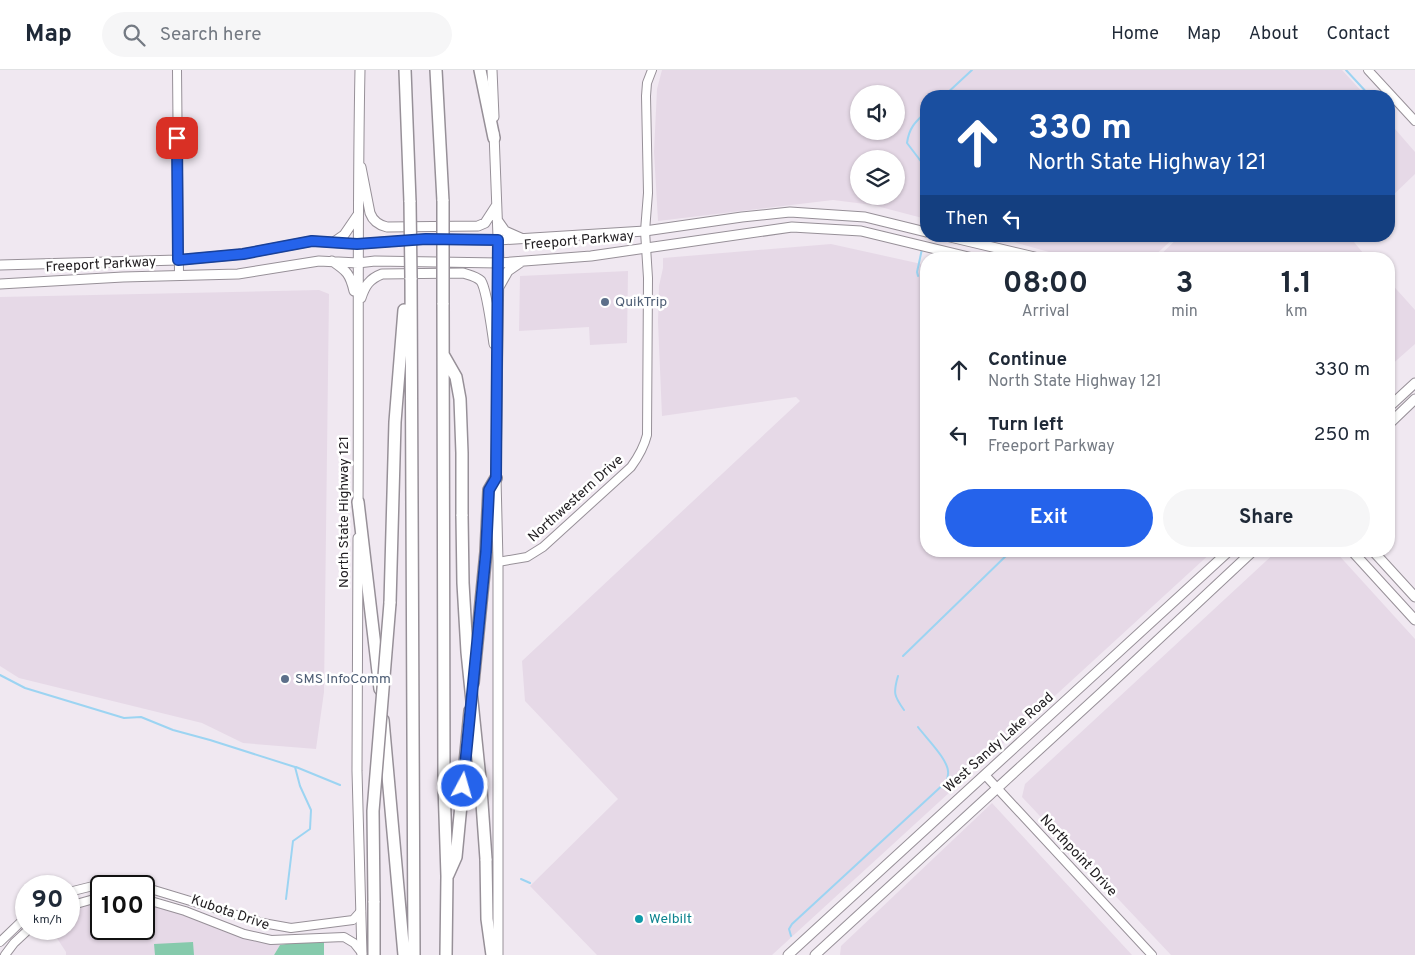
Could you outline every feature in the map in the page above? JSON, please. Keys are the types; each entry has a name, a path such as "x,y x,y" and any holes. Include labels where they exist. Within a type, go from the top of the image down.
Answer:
{"highway":[{"path":"405,70 411,283 414,955"},
{"path":"436,70 443,202 446,955"},
{"path":"480,70 494,138"},
{"path":"366,954 374,901 373,811 390,603 395,422 405,295 411,283"},
{"path":"443,354 456,378 460,399 463,583 467,652 481,789 486,859 487,919 492,955"},
{"path":"447,876 456,857 486,552 489,490 496,478"},
{"path":"358,502 387,756 404,955"}],"main road":[{"name":"North State Highway 121","path":"360,70 357,216 357,772 361,911 366,954"},
{"path":"492,70 499,263 496,478 498,562 498,955"},
{"path":"358,149 370,212 373,220 380,225 387,227 478,226 485,223 497,203"},
{"name":"Freeport Parkway","path":"0,265 178,260 243,254 312,241 357,244 426,239 498,240 645,231 790,212 865,216 920,230"},
{"path":"334,242 344,235 357,216"},
{"path":"497,220 505,231 524,239"},
{"name":"Freeport Parkway","path":"0,284 123,277 238,274 319,260 358,263 375,261 499,263 591,256 792,226 861,231 947,252"},
{"path":"971,242 1013,252"},
{"path":"332,261 350,276 358,306"},
{"path":"498,287 508,271 522,261"},
{"path":"358,306 368,282 382,274 463,273 471,275 477,278 483,286 498,366"},
{"path":"1395,401 1415,383"},
{"path":"1395,418 1415,399"},
{"name":"West Sandy Lake Road","path":"788,955 1222,557"},
{"path":"815,955 1246,557"},
{"path":"1357,557 1415,620"},
{"path":"1378,557 1415,597"},
{"path":"1382,584 1393,573"},
{"path":"1164,610 1178,621"}],"street":[{"path":"177,70 179,275"},
{"name":"Northwestern Drive","path":"498,562 526,556 539,550 631,467 640,456 647,434 648,278 645,231 648,193 646,96 647,83 652,70"},
{"path":"1368,70 1386,90"},
{"path":"1395,99 1415,121"},
{"name":"Northpoint Drive","path":"984,775 1152,955"},
{"name":"Kubota Drive","path":"155,890 263,923 291,928 353,920 361,911"},
{"name":"Kubota Drive","path":"155,902 185,911 244,934 271,940 344,937 366,954"},
{"path":"0,942 15,928"},
{"path":"5,955 17,940"}],"shaded area":[{"path":"662,70 1342,70 1360,90 920,90 920,217 873,205 905,205 905,150 850,150 850,202 833,200 658,221 654,152 657,89"},
{"path":"1395,129 1415,152 1415,174 1395,193"},
{"path":"1013,242 1169,242 1159,252 1049,252"},
{"path":"1174,242 1354,242 1362,252 1163,252"},
{"path":"831,244 920,264 920,557 1206,557 772,955 597,955 530,886 618,799 525,701 522,661 800,401 796,397 662,416 658,322 659,286 663,258"},
{"path":"628,271 627,343 590,345 589,327 519,331 520,276"},
{"path":"1395,288 1415,310 1415,344 1395,362"},
{"path":"319,290 329,294 324,692 316,749 243,743 202,723 19,678 0,666 0,297"},
{"path":"1271,557 1340,557 1415,639 1415,955 1171,955 1022,797 1025,784"},
{"path":"992,803 1132,955 840,955 841,946"},
{"path":"90,901 90,940 155,940 155,903 280,945 274,955 66,955 58,940 80,940 80,904"}],"green space":[{"path":"324,938 324,955 274,955 280,945"},
{"path":"193,942 194,955 155,955 154,944"}],"waterway":[{"path":"950,90 972,70"},
{"path":"1346,70 1364,90"},
{"path":"920,118 909,133 907,143 920,160"},
{"path":"918,276 920,258"},
{"path":"903,656 1005,557"},
{"path":"0,675 25,688 124,718 141,717 173,730 295,767 300,786 311,810 310,829 293,841 286,899"},
{"path":"898,676 895,694 904,710"},
{"path":"791,936 789,929 792,924 946,782 948,769 945,763 918,727"},
{"path":"296,767 340,785"},
{"path":"521,879 530,883"}],"place":[{"name":"QuikTrip","path":"605,302"},
{"name":"SMS InfoComm","path":"285,679"},
{"name":"Welbilt","path":"639,919"}],"route":[{"path":"177,138 178,260 243,254 312,241 357,244 426,239 498,240 496,478 489,490 486,552 463,786"}]}
